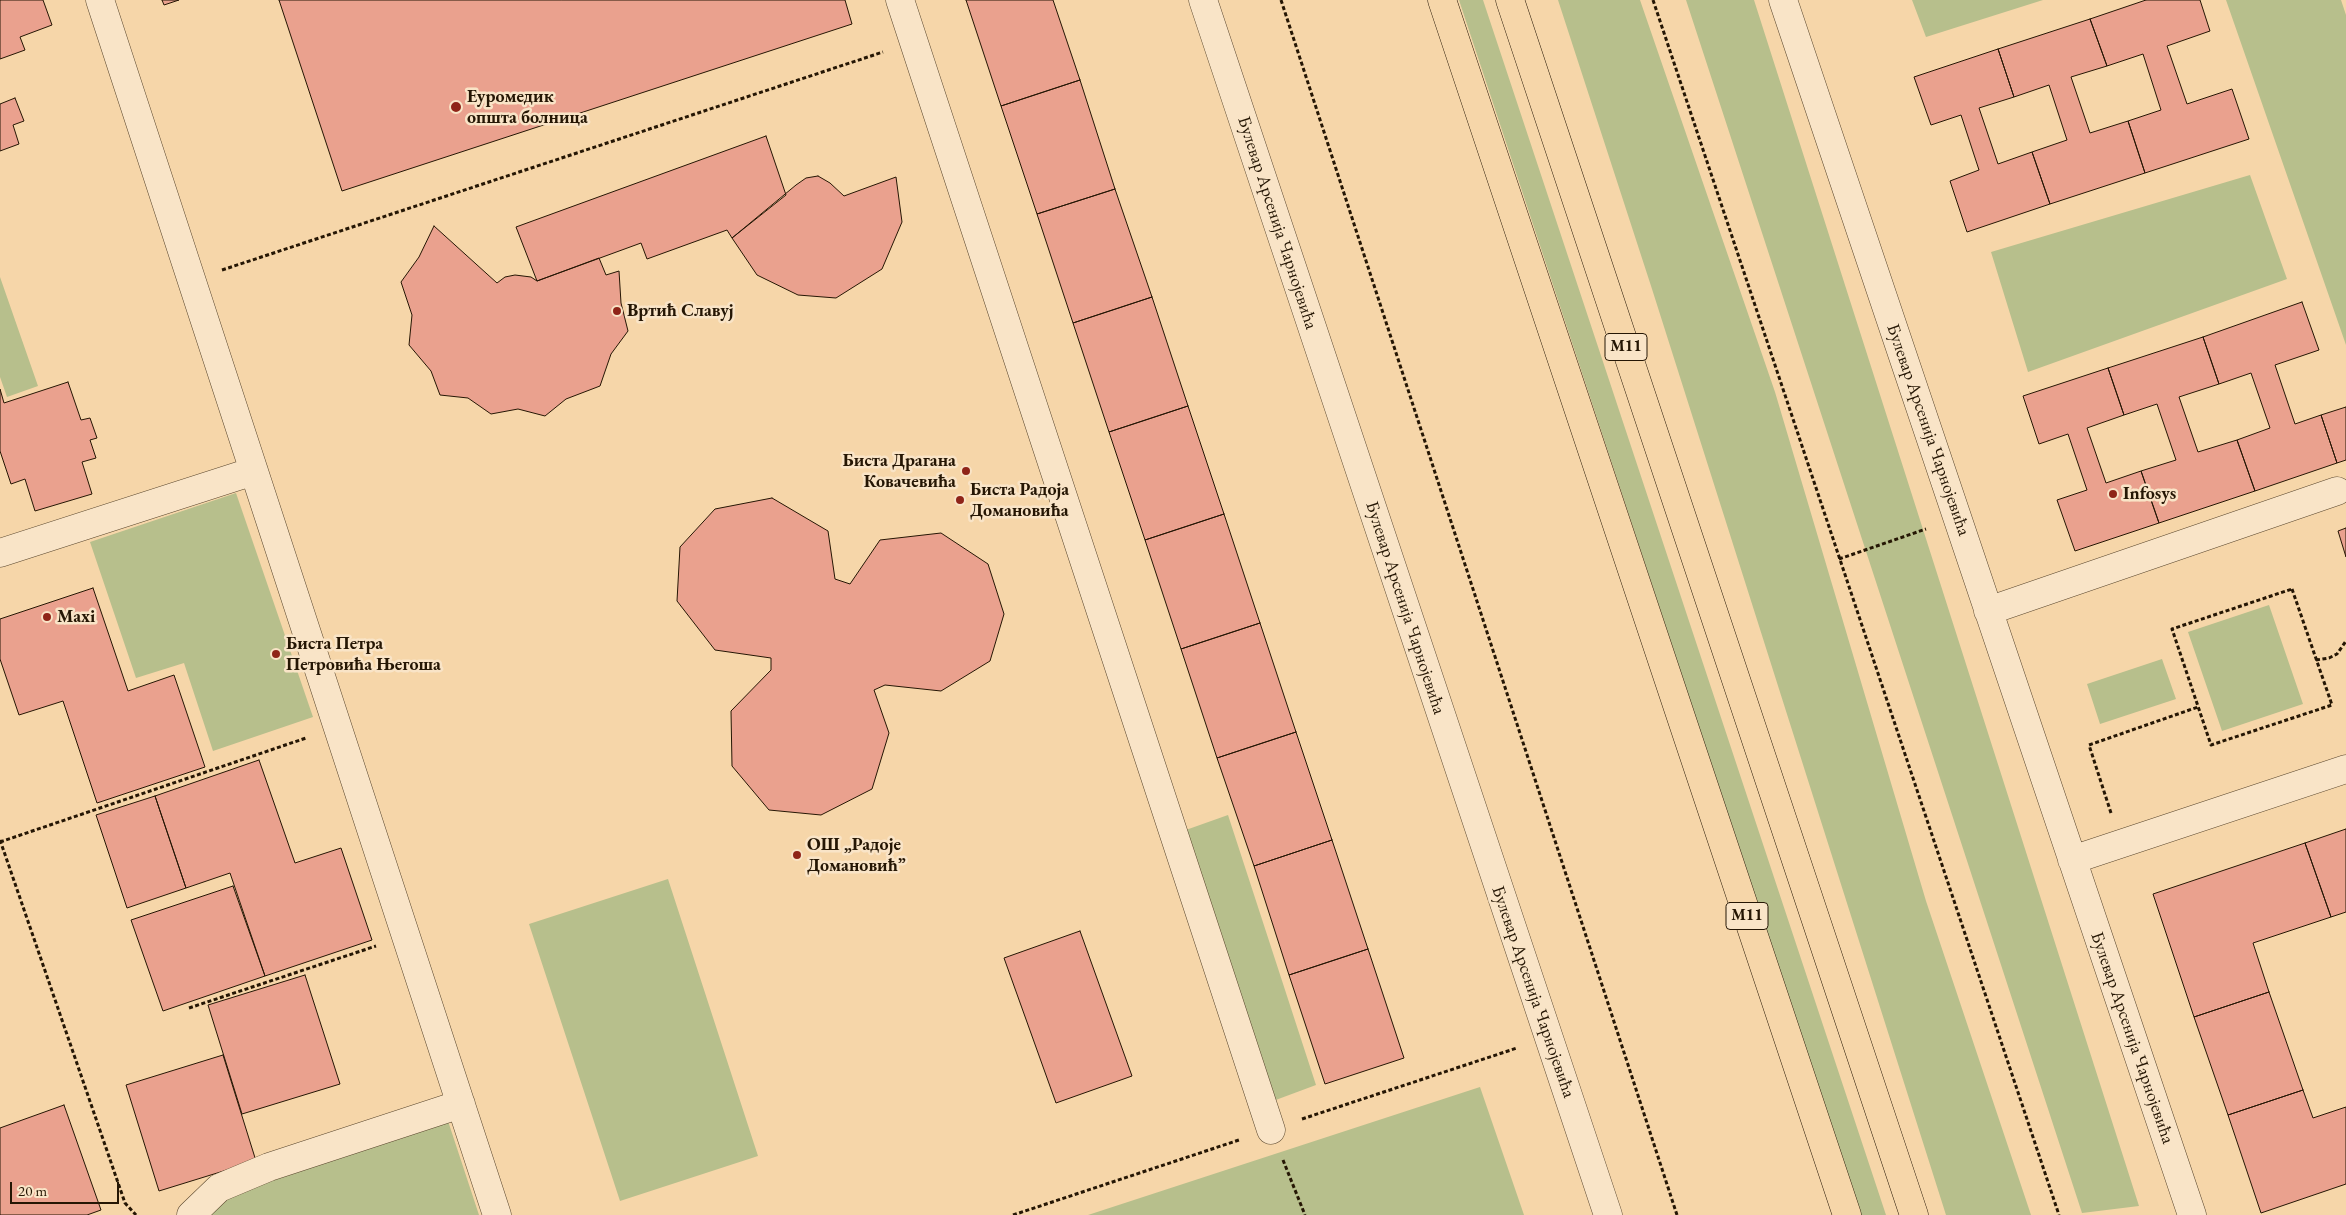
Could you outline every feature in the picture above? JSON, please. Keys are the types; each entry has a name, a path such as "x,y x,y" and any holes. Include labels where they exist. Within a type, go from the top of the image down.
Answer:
{"highway":[{"name":"M11","path":"1442,0 1845,1213"},
{"name":"M11","path":"1510,0 1914,1215"},
{"path":"1898,1164 1923,1215"}],"street":[{"path":"100,0 497,1215"},
{"path":"900,0 1271,1130"},
{"name":"Булевар Арсенија Чарнојевића","path":"1203,0 1608,1215"},
{"name":"Булевар Арсенија Чарнојевића","path":"1783,0 2192,1215"},
{"path":"0,553 254,471"},
{"path":"1988,611 2337,491"},
{"path":"2072,860 2346,769"},
{"path":"191,1215 219,1188 269,1167 461,1104"}],"path":[{"path":"1281,0 1677,1215"},
{"path":"1652,0 2059,1215"},
{"path":"191,280 914,42"},
{"path":"1839,558 1958,519"},
{"path":"2292,589 2316,660 2332,705 2211,745 2172,629 2292,589"},
{"path":"2316,660 2329,658 2337,654 2346,640"},
{"path":"2121,844 2089,745 2198,707"},
{"path":"136,1215 125,1202 0,842 338,728"},
{"path":"189,1008 406,936"},
{"path":"1271,1130 1305,1215"}],"green space":[{"path":"1459,0 1483,0 1886,1215 1860,1215"},
{"path":"1558,0 1640,0 1775,392 1926,901 2031,1215 1946,1215 1652,289"},
{"path":"1686,0 1754,0 2139,1206 2082,1213"},
{"path":"1912,0 2043,0 1926,37"},
{"path":"2226,0 2341,0 2346,15 2346,345"},
{"path":"2250,175 2287,279 2028,372 1991,252"},
{"path":"0,277 38,386 7,397 0,377"},
{"path":"236,493 313,717 213,751 184,663 136,678 90,542"},
{"path":"2269,605 2303,704 2222,731 2188,632"},
{"path":"2162,659 2176,699 2100,724 2087,684"},
{"path":"1228,815 1316,1085 1273,1101 1183,831"},
{"path":"668,879 758,1156 620,1201 529,924"},
{"path":"1480,1087 1524,1215 1088,1215"},
{"path":"448,1121 479,1215 209,1215 211,1211 239,1192"}],"building":[{"path":"0,0 43,0 52,25 20,37 25,50 0,59"},
{"path":"162,0 179,0 164,5"},
{"name":"Еуромедик општа болница","path":"279,0 845,0 852,24 342,191"},
{"path":"966,0 1053,0 1080,80 1001,106"},
{"path":"2146,0 2200,0 2210,31 2167,46 2187,104 2232,89 2249,139 2145,173 2128,121 2161,110 2143,54 2107,66 2090,19"},
{"path":"2090,19 2107,66 2071,77 2090,133 2128,121 2145,173 2050,204 2032,152 2067,140 2049,85 2014,97 1998,49"},
{"path":"1998,49 2014,97 1979,108 1998,164 2032,152 2050,204 1967,232 1950,181 1979,170 1961,115 1931,125 1914,77"},
{"path":"1080,80 1115,189 1037,214 1001,106"},
{"path":"15,98 24,121 13,125 19,144 0,151 0,104"},
{"path":"766,136 786,195 732,238 727,230 647,259 641,243 537,281 516,227"},
{"path":"818,176 830,183 844,196 896,177 902,222 882,269 836,298 798,295 757,275 732,238 796,185 806,178"},
{"path":"1115,189 1152,297 1073,323 1037,214"},
{"path":"434,226 497,283 505,277 515,275 531,277 537,281 599,258 606,275 619,271 621,303 628,331 611,354 600,386 566,399 545,416 518,409 491,414 468,398 440,395 431,371 409,345 412,315 401,282 419,257"},
{"path":"1152,297 1188,406 1109,432 1073,323"},
{"path":"2302,302 2319,350 2275,365 2295,424 2321,415 2337,463 2255,491 2237,440 2270,428 2251,373 2219,384 2203,337"},
{"path":"2203,337 2219,384 2179,397 2198,452 2237,440 2255,491 2159,523 2141,471 2176,460 2157,404 2124,415 2108,368"},
{"path":"2108,368 2124,415 2087,428 2106,483 2141,471 2159,523 2075,551 2057,500 2087,490 2068,434 2039,444 2023,396"},
{"path":"68,382 81,420 90,418 97,438 90,440 96,458 82,462 92,494 35,511 25,479 11,484 0,451 0,389 4,403"},
{"path":"1188,406 1224,514 1145,540 1109,432"},
{"path":"2346,407 2346,460 2337,463 2321,415"},
{"path":"772,498 828,531 835,579 850,584 880,540 941,533 988,564 1004,614 990,661 941,691 885,685 874,690 889,733 872,789 821,815 769,810 732,766 731,711 771,670 771,658 715,650 677,601 680,547 715,509"},
{"path":"1224,514 1260,623 1181,649 1145,540"},
{"path":"2346,528 2346,557 2338,531"},
{"path":"93,588 128,691 174,675 205,767 97,803 63,701 19,715 0,659 0,619"},
{"path":"1260,623 1296,732 1217,758 1181,649"},
{"path":"1296,732 1332,840 1254,866 1217,758"},
{"path":"259,760 295,863 341,848 372,940 265,976 230,873 186,888 155,796"},
{"path":"155,796 186,888 127,908 96,815"},
{"path":"2346,829 2346,912 2331,917 2305,843"},
{"path":"1332,840 1368,949 1289,975 1254,866"},
{"path":"2305,843 2331,917 2253,943 2269,992 2194,1017 2153,894"},
{"path":"233,886 265,976 163,1011 131,920"},
{"path":"1080,931 1132,1076 1056,1103 1004,958"},
{"path":"1368,949 1404,1058 1325,1084 1289,975"},
{"path":"305,975 340,1084 242,1114 208,1005"},
{"path":"2269,992 2303,1090 2228,1115 2194,1017"},
{"path":"223,1055 256,1161 159,1191 126,1085"},
{"path":"2303,1090 2313,1118 2346,1107 2346,1184 2261,1213 2228,1115"},
{"path":"64,1105 101,1210 87,1215 0,1215 0,1128"}],"place":[{"name":"Еуромедик општа болница","path":"456,107"},
{"name":"Вртић Славуј","path":"617,311"},
{"name":"Биста Драгана Ковачевића","path":"966,471"},
{"name":"Infosys","path":"2113,494"},
{"name":"Биста Радоја Домановића","path":"960,500"},
{"name":"Maxi","path":"47,617"},
{"name":"Биста Петра Петровића Његоша","path":"276,654"},
{"name":"ОШ „Радоје Домановић”","path":"797,855"}]}
